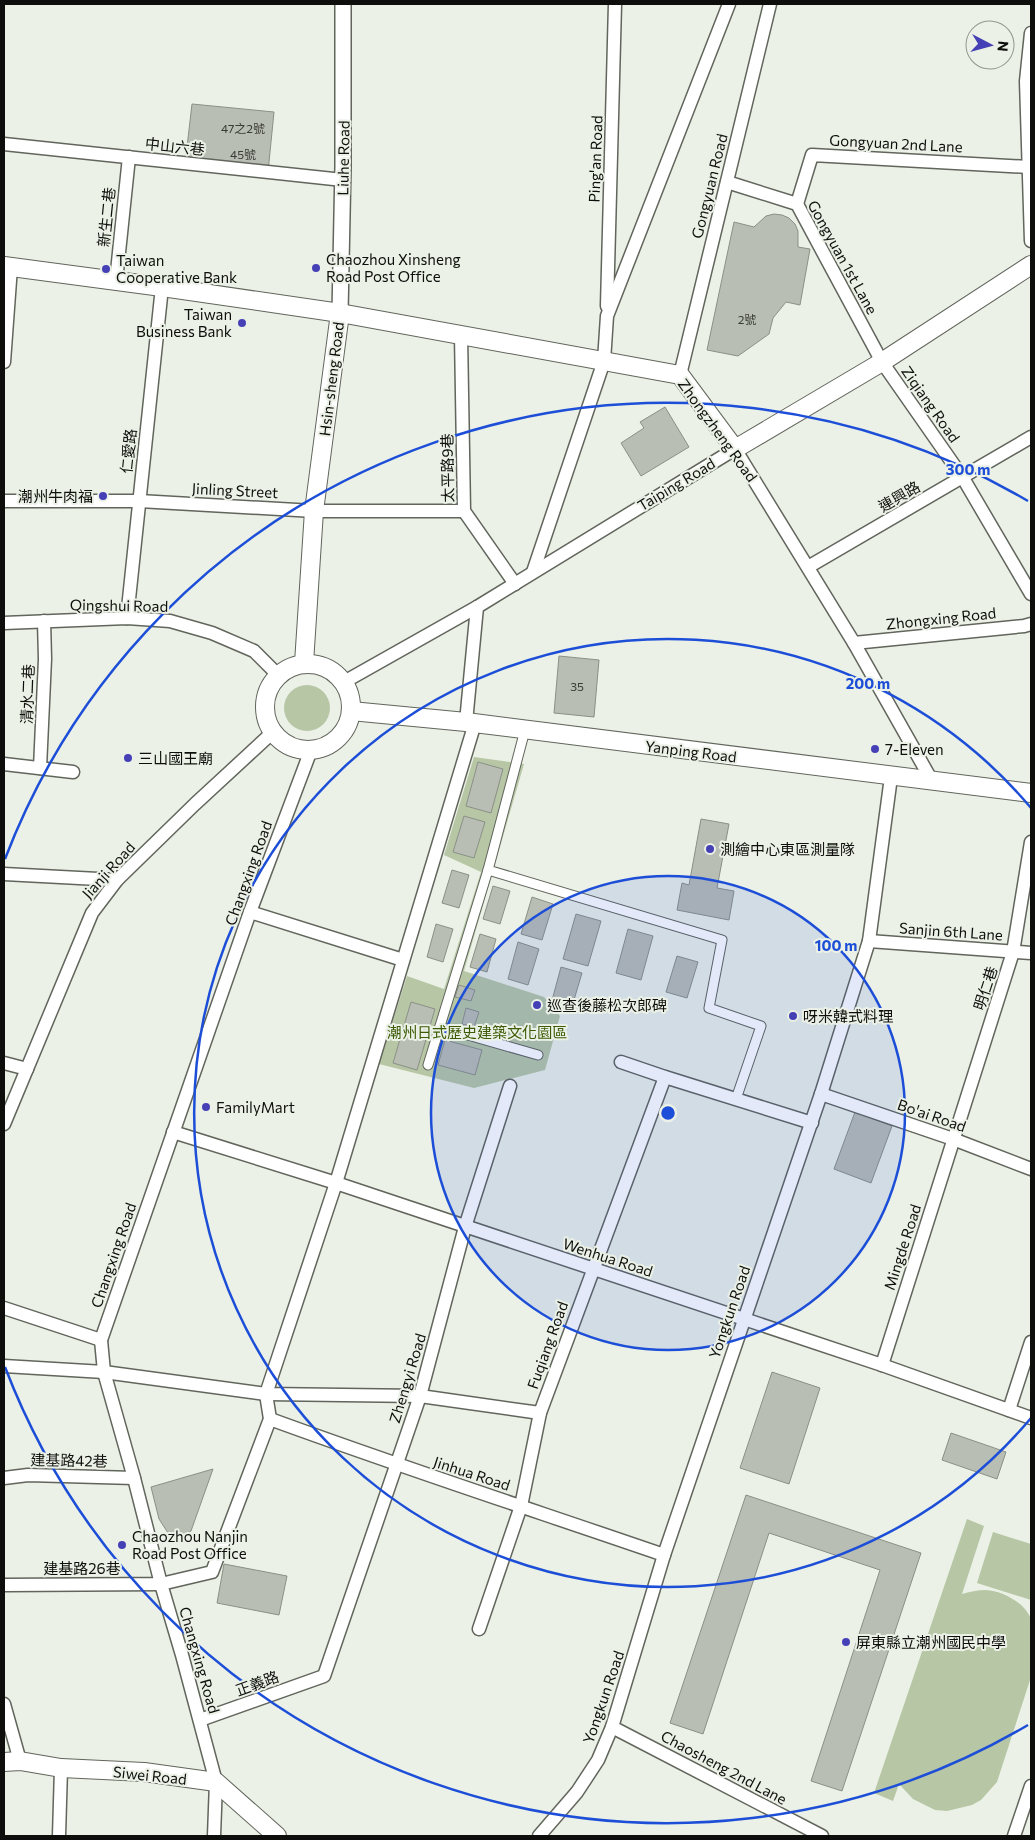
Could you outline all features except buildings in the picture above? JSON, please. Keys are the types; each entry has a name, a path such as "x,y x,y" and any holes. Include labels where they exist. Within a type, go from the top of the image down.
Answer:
{"main road":[{"name":"Taiping Road","path":"735,449 882,362 1031,265"},
{"name":"Hsin-sheng Road","path":"7,266 340,313 314,511 304,663"},
{"name":"Zhongzheng Road","path":"340,313 680,375 735,449"},
{"path":"304,663 317,664 329,669 344,682 350,698 351,711 343,732 334,741 323,748 310,750 296,749 283,743 273,732 267,721 264,709 270,685 278,675 290,667 304,663"},
{"name":"Yanping Road","path":"351,711 470,723 1031,793"},
{"name":"Siwei Road","path":"12,1761 61,1768 144,1772 216,1782"},
{"path":"216,1782 277,1836"}],"street":[{"name":"Liuhe Road","path":"340,313 343,4"},
{"name":"Ping'an Road","path":"533,572 604,361 607,316 615,4"},
{"path":"607,316 729,4"},
{"name":"Gongyuan Road","path":"680,375 770,4"},
{"path":"1031,33 1026,80 1029,121 1031,241"},
{"name":"中山六巷","path":"4,144 342,180"},
{"name":"Gongyuan 2nd Lane","path":"797,204 812,155 1029,167"},
{"name":"新生二巷","path":"116,280 130,157"},
{"name":"Gongyuan 1st Lane","path":"727,182 797,204 882,362"},
{"path":"4,362 7,266"},
{"name":"仁愛路","path":"127,618 162,287"},
{"name":"太平路9巷","path":"461,335 464,511 514,584"},
{"name":"Ziqiang Road","path":"882,362 963,478 1031,594"},
{"name":"連興路","path":"808,567 1031,437"},
{"name":"Taiping Road","path":"344,682 477,607 735,449"},
{"name":"Zhongzheng Road","path":"735,449 854,643 932,782"},
{"name":"Jinling Street","path":"4,501 139,501 314,511 464,511"},
{"path":"270,1419 266,1394 336,1182 403,960 470,723 477,607"},
{"name":"Qingshui Road","path":"4,623 127,618 170,621 212,632 254,651 278,675"},
{"name":"清水二巷","path":"40,768 45,659 44,621"},
{"name":"Zhongxing Road","path":"854,643 1031,624"},
{"path":"428,1065 488,870 525,730"},
{"name":"Jianji Road","path":"4,1124 92,913 117,880 273,732"},
{"name":"Changxing Road","path":"214,1836 216,1782 104,1372 101,1340 172,1132 310,750"},
{"path":"4,764 73,772"},
{"name":"Yongkun Road","path":"539,1836 577,1792 598,1760 612,1727 664,1556 743,1319 812,1122 869,941 891,777"},
{"name":"明仁巷","path":"953,1139 1014,952 1031,842"},
{"path":"488,870 722,940 708,1008 761,1026 736,1099"},
{"path":"4,874 117,880"},
{"path":"250,912 403,960"},
{"name":"Sanjin 6th Lane","path":"869,941 1031,953"},
{"path":"440,1027 538,1055"},
{"path":"621,1062 812,1122"},
{"path":"4,1063 27,1069"},
{"name":"Fuqiang Road","path":"480,1629 521,1506 540,1413 665,1077"},
{"name":"Zhengyi Road","path":"396,1465 420,1396 465,1227 510,1086"},
{"name":"Bo'ai Road","path":"821,1094 953,1139 1031,1169"},
{"name":"Wenhua Road","path":"172,1132 336,1182 465,1227 882,1364 1031,1418"},
{"name":"Mingde Road","path":"882,1364 953,1139"},
{"path":"4,1308 101,1340"},
{"path":"1009,1410 1031,1342"},
{"path":"4,1366 104,1372 266,1394 420,1396 540,1413"},
{"name":"Jinhua Road","path":"270,1419 396,1465 664,1556"},
{"name":"建基路26巷","path":"4,1585 161,1584 212,1572 270,1419"},
{"name":"正義路","path":"200,1720 324,1676 396,1465"},
{"name":"建基路42巷","path":"4,1478 28,1475 134,1478"},
{"path":"4,1704 12,1761"},
{"name":"Chaosheng 2nd Lane","path":"612,1727 822,1836"},
{"path":"59,1836 61,1768"},
{"path":"1014,1836 1031,1786"}],"green space":[{"path":"307,685 320,689 326,695 330,708 326,721 320,727 307,731 294,727 288,721 284,708 288,695 294,689"},
{"name":"潮州日式歷史建築文化園區","path":"474,757 524,764 464,971 544,997 560,1016 545,1070 474,1088 379,1064 407,976 444,989 481,872 444,855"},
{"path":"967,1519 984,1526 962,1594 980,1590 993,1591 1006,1595 1024,1608 1031,1619 1031,1677 997,1782 981,1800 972,1805 947,1811 935,1810 913,1799 899,1784 893,1801 874,1793"},
{"path":"993,1532 1031,1544 1031,1600 977,1583"}],"place":[{"name":"Chaozhou Xinsheng Road Post Office","path":"316,268"},
{"name":"Taiwan Cooperative Bank","path":"106,269"},
{"name":"Taiwan Business Bank","path":"242,323"},
{"name":"潮州牛肉福","path":"103,496"},
{"name":"7-Eleven","path":"875,749"},
{"name":"三山國王廟","path":"128,758"},
{"name":"測繪中心東區測量隊","path":"710,849"},
{"name":"巡查後藤松次郎碑","path":"537,1005"},
{"name":"呀米韓式料理","path":"793,1016"},
{"name":"FamilyMart","path":"206,1107"},
{"name":"Chaozhou Nanjin Road Post Office","path":"122,1545"},
{"name":"屏東縣立潮州國民中學","path":"846,1642"}]}
